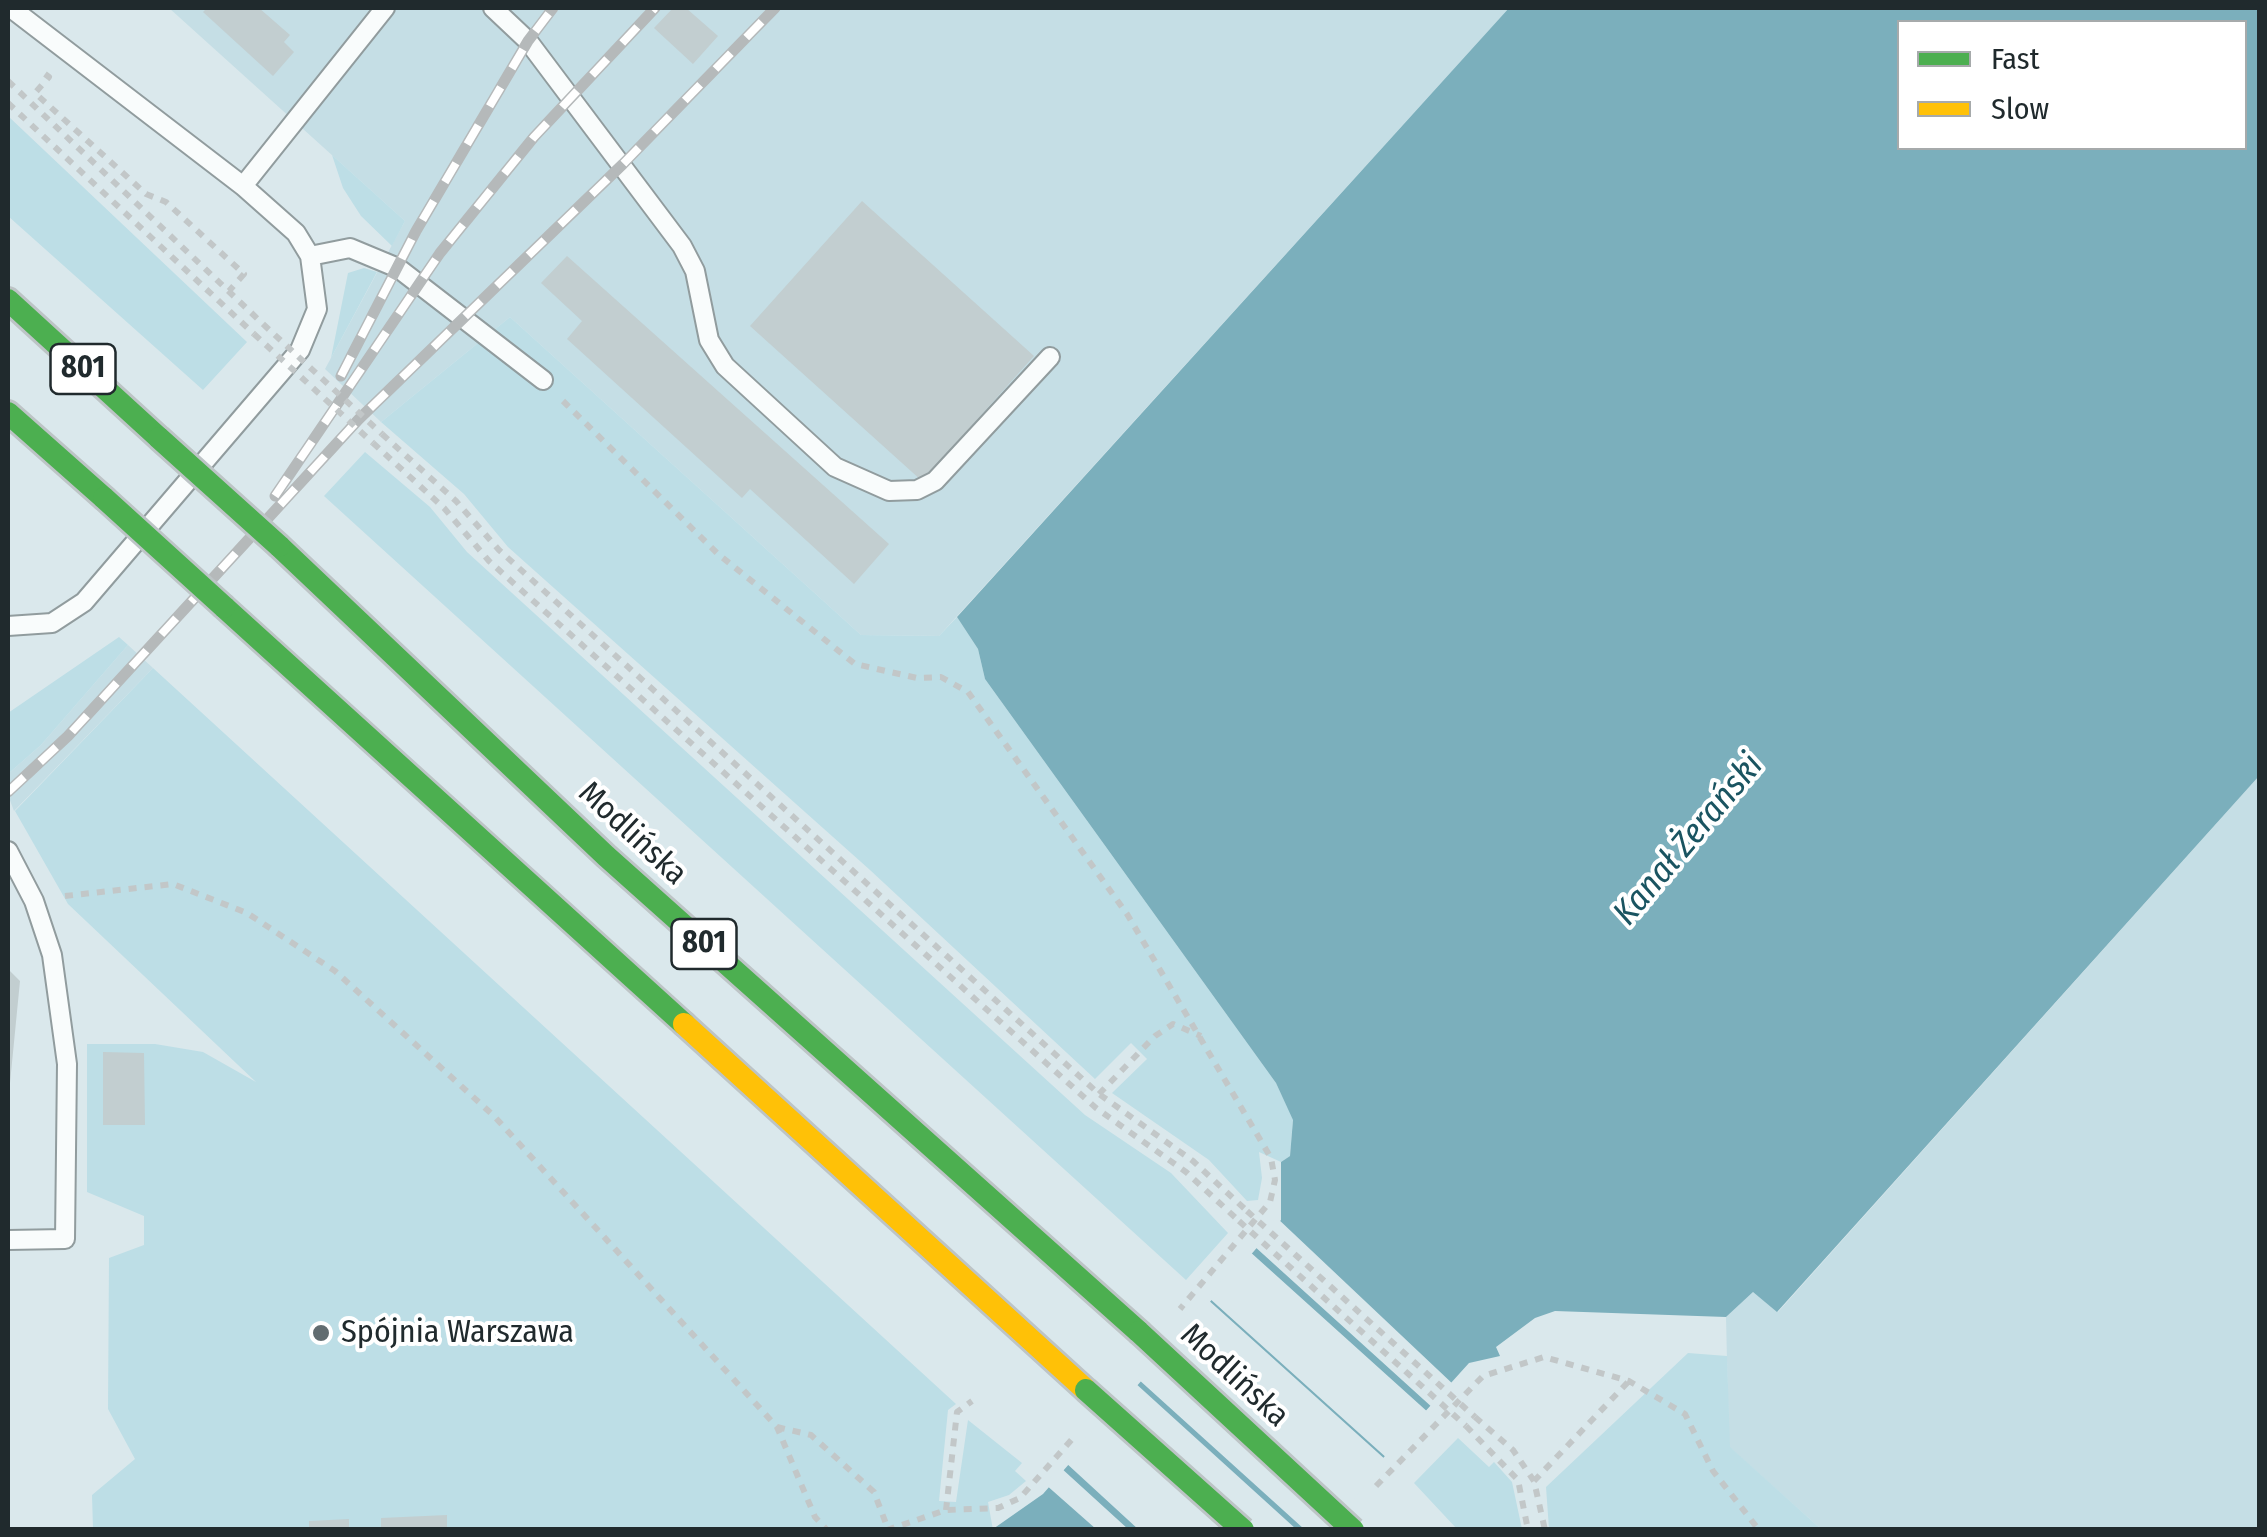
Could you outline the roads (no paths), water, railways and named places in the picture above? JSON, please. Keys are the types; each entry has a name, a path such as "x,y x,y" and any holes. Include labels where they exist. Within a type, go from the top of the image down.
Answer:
{"main road":[{"name":"Modlińska","path":"8,300 278,546 606,856 1139,1332 1353,1530"},
{"name":"801","path":"8,412 1243,1530"}],"lane":[{"path":"8,626 52,624 84,602 300,350 317,309 310,256 296,233 243,186 12,8"},
{"path":"243,186 385,8"},
{"path":"492,8 528,41 682,246 695,270 709,340 725,366 834,467 889,491 918,490 936,481 1050,357"},
{"path":"310,256 350,248 398,268 543,380"},
{"path":"8,850 34,901 52,955 67,1064 65,1239 8,1240"}],"water":[{"name":"Kanał Żerański","path":"1509,8 2259,8 2259,776 1777,1312 1753,1292 1726,1317 1555,1311 1535,1318 1496,1347 1500,1356 1469,1363 1319,1529 993,1529 1043,1494 1281,1220 1281,1162 1290,1156 1293,1120 1276,1083 985,679 978,649 957,617"}],"railway":[{"path":"341,376 416,231 528,41 553,8"},
{"path":"275,496 440,253 534,137 655,8"},
{"path":"8,792 68,736 359,419 623,164 775,8"}],"place":[{"name":"Spójnia Warszawa","path":"321,1333"}]}
